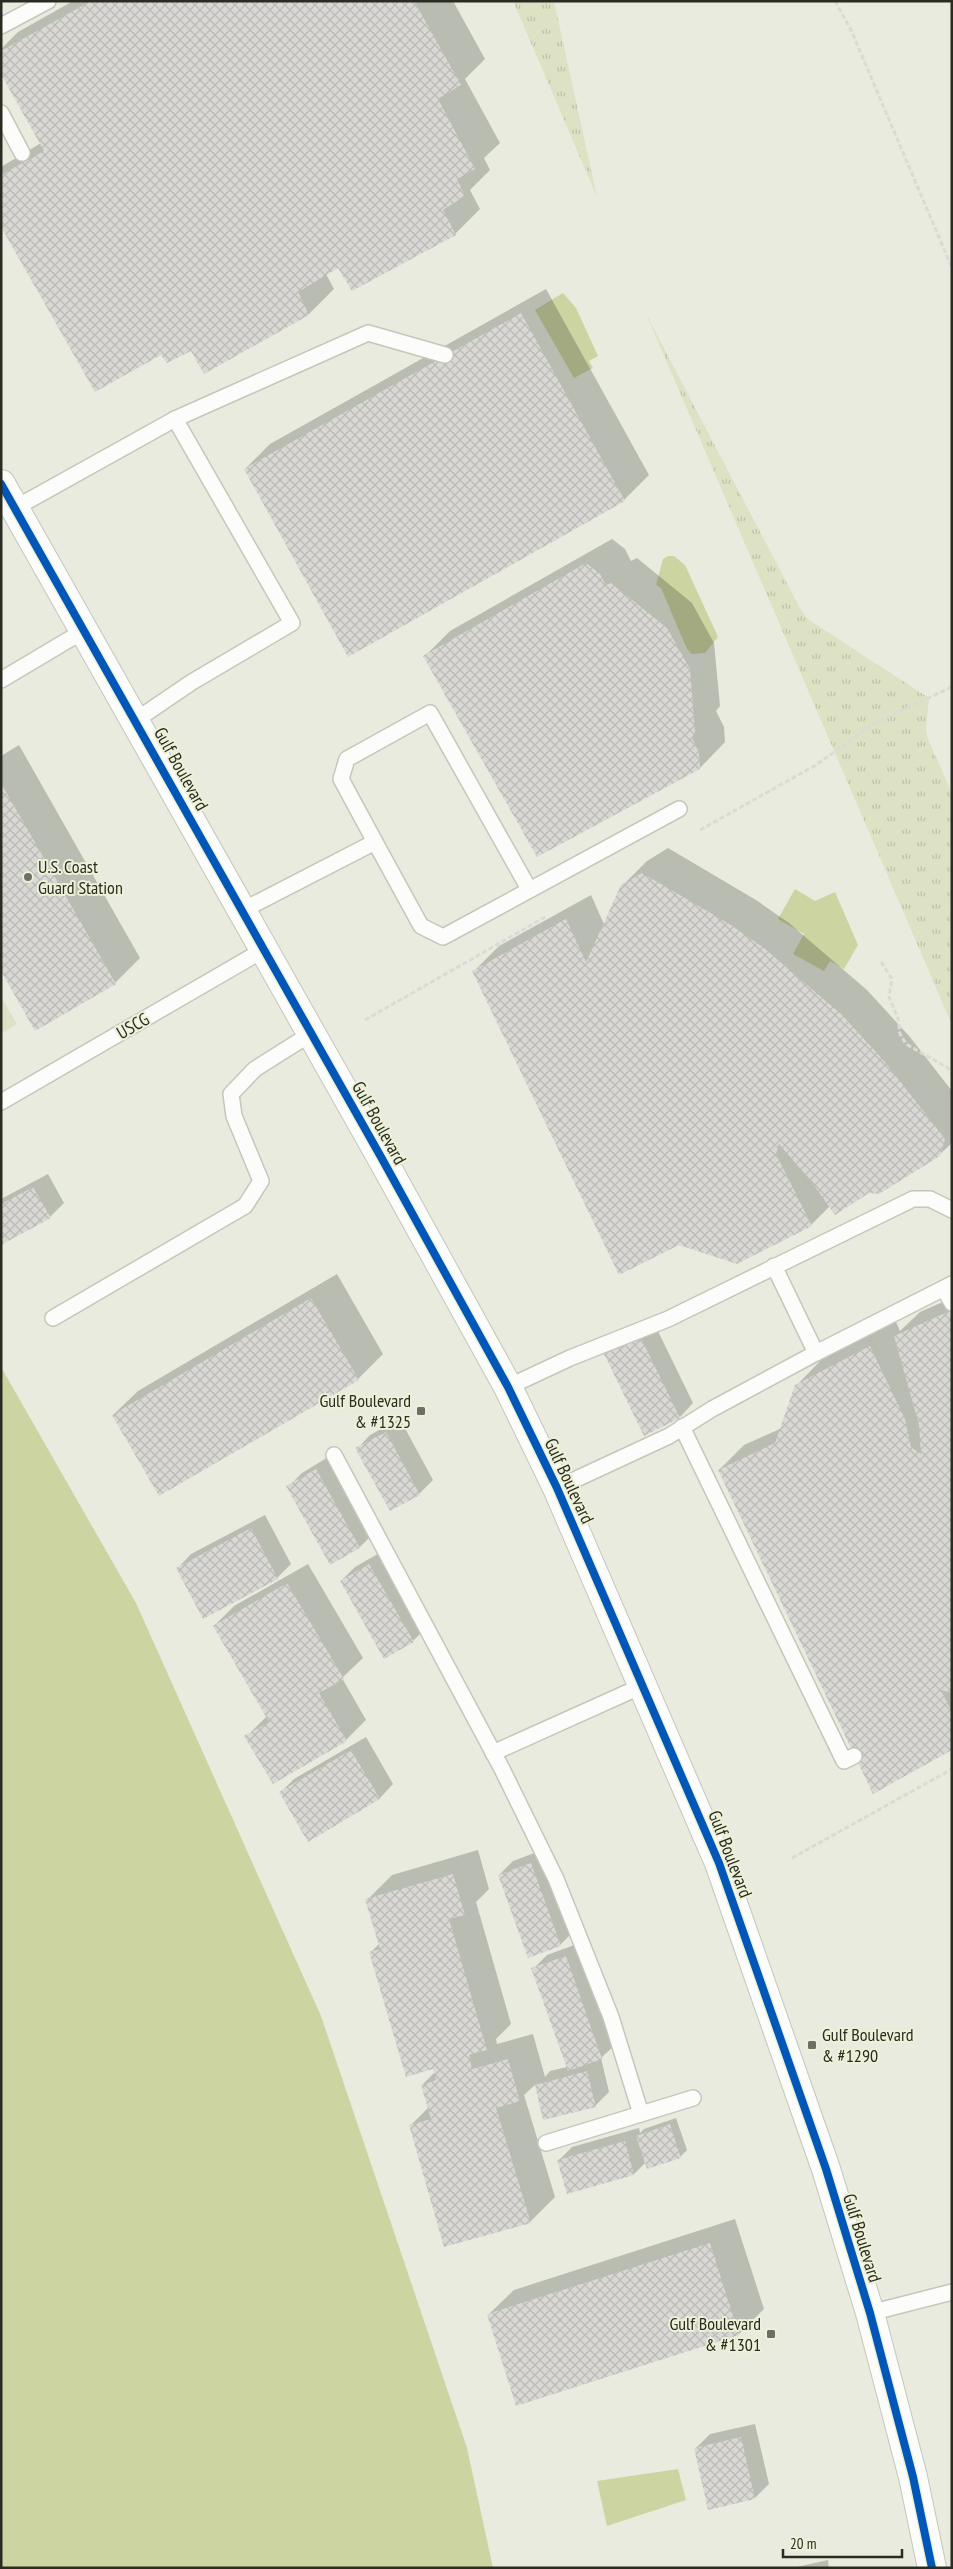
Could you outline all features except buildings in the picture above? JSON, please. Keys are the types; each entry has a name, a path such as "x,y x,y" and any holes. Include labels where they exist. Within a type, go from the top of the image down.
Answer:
{"main road":[{"name":"Gulf Boulevard","path":"1,484 312,1032 508,1387 557,1488 719,1863 826,2169 870,2313 913,2477 932,2568"}],"lane":[{"path":"1,26 48,1"},
{"path":"1,113 22,153"},
{"path":"15,508 175,419 368,333 445,355"},
{"path":"136,720 192,682 292,623 175,419"},
{"path":"1,680 85,630"},
{"path":"529,889 430,714 347,759 341,779 422,926 443,937 678,809"},
{"path":"243,910 375,842"},
{"name":"USCG","path":"1,1102 265,949"},
{"path":"53,1318 245,1206 261,1181 234,1116 231,1094 255,1069 312,1032"},
{"path":"508,1387 570,1358 668,1319 913,1199 930,1198 952,1210"},
{"path":"774,1266 816,1353"},
{"path":"557,1488 619,1461 816,1353 949,1292"},
{"path":"682,1427 844,1761 854,1756"},
{"path":"334,1455 493,1754 556,1879 612,2018 641,2114"},
{"path":"493,1754 644,1686"},
{"path":"546,2143 693,2098"},
{"path":"870,2313 952,2292"}],"path":[{"path":"835,1 851,30 952,268"},
{"path":"694,833 816,765 876,722 952,687"},
{"path":"746,804 749,810"},
{"path":"365,1020 549,915"},
{"path":"881,962 892,979 889,997 898,1018 900,1034 906,1044 948,1068 952,1074"},
{"path":"792,1858 952,1768"}],"green space":[{"path":"513,1 554,1 597,197"},
{"path":"647,316 802,612 809,620 929,698 926,729 928,739 952,793 952,1025"},
{"path":"1,997 17,1024 1,1033"}],"shaded area":[{"path":"563,293 576,308 598,356 589,361 593,368 574,378 535,310"},
{"path":"668,556 674,556 685,565 718,637 705,653 692,654 687,649 661,588 656,585 663,559"},
{"path":"795,889 815,901 835,892 858,945 844,969 830,961 824,971 793,954 804,934 778,919"},
{"path":"1,1367 136,1603 321,2016 467,2448 493,2568 1,2568"},
{"path":"678,2469 686,2500 607,2526 597,2481"}],"cycle path":[{"path":"1,484 381,1157 508,1387 557,1488 719,1863 826,2169 870,2313 913,2477 932,2568"}],"place":[{"name":"U.S. Coast Guard Station","path":"28,877"},
{"name":"Gulf Boulevard & #1325","path":"421,1411"},
{"name":"Gulf Boulevard & #1290","path":"812,2045"},
{"name":"Gulf Boulevard & #1301","path":"771,2334"}]}
